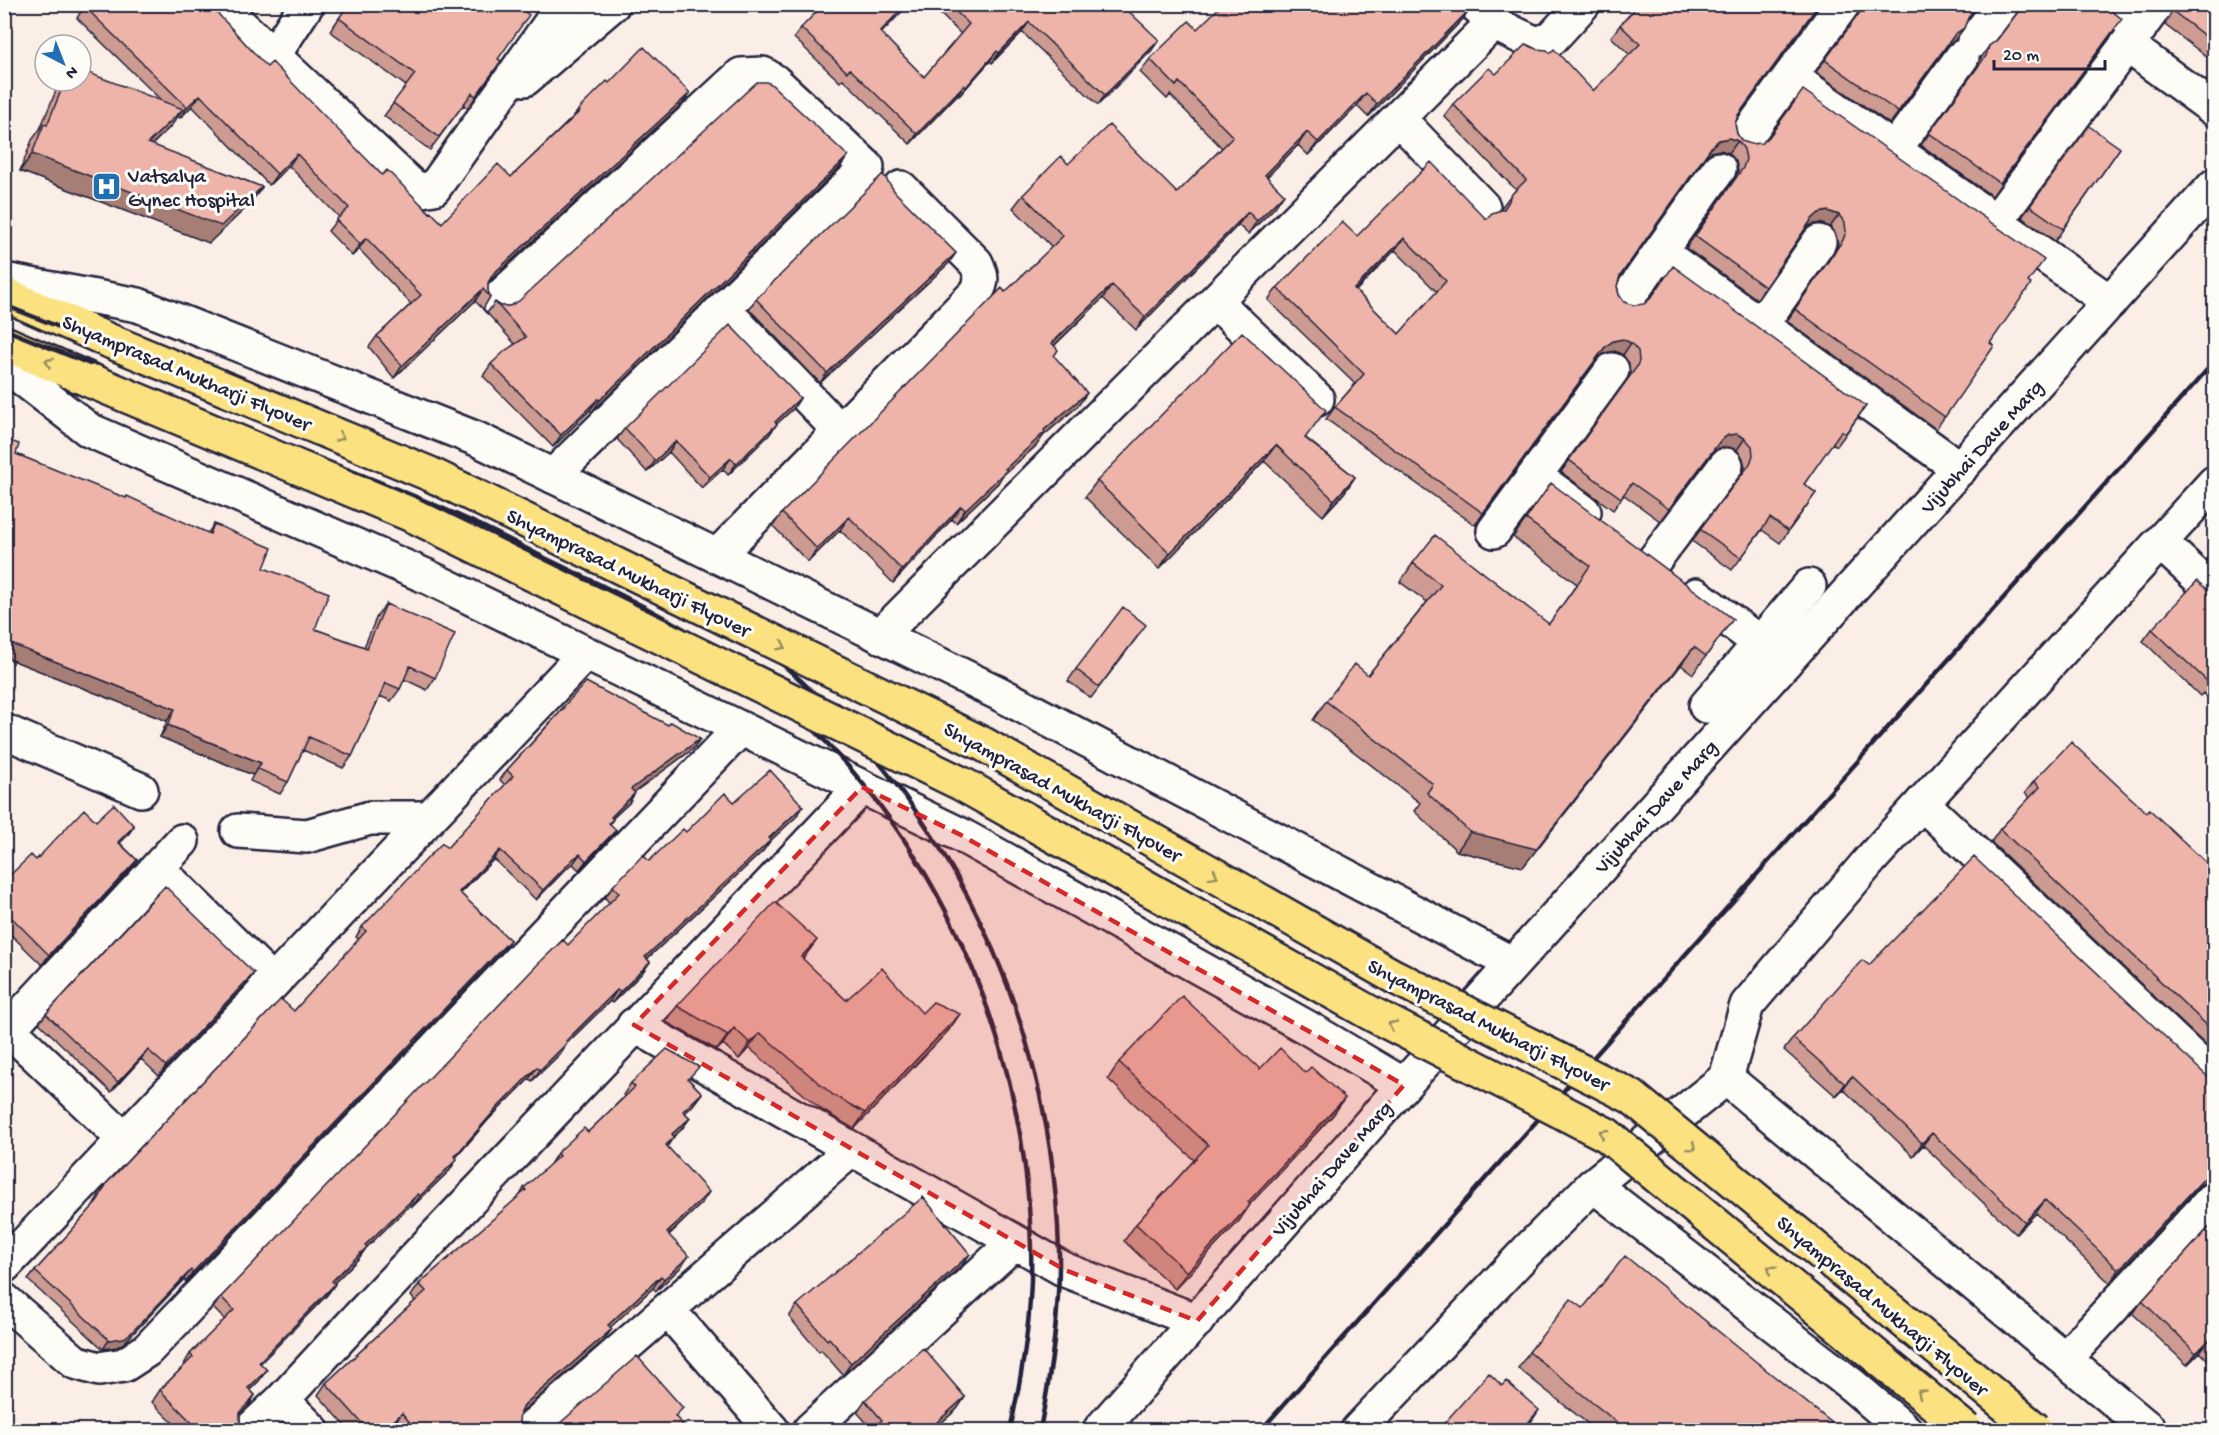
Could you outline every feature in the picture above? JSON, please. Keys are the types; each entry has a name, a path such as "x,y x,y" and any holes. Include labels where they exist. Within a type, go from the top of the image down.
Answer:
{"main road":[{"name":"Shyamprasad Mukharji Flyover","path":"4,294 112,342 430,474 983,744 1393,976 1632,1097 2036,1431"},
{"name":"Shyamprasad Mukharji Flyover","path":"4,342 412,515 962,784 1372,1014 1607,1135 1966,1431"}],"street":[{"path":"218,4 412,186 422,190 434,188 564,4"},
{"path":"273,56 307,4"},
{"path":"485,114 613,4"},
{"path":"880,636 1398,118 1484,14 1536,44 1551,39 1583,4"},
{"path":"1745,138 1843,4"},
{"path":"1894,150 2002,4"},
{"path":"2108,4 2141,26 2214,109"},
{"path":"1996,222 2141,26"},
{"path":"498,299 741,75 763,74 774,81 867,167 553,476"},
{"path":"1791,77 2110,302"},
{"path":"1398,118 1483,207"},
{"path":"1627,299 1719,169"},
{"name":"Vijubhai Dave Marg","path":"1100,1431 1404,1085 2214,186"},
{"path":"717,556 976,293 981,285 982,275 976,263 902,188"},
{"path":"1761,325 1820,242"},
{"path":"1660,252 1960,469"},
{"path":"4,280 138,305 477,439 1008,699 1513,964"},
{"path":"1215,301 1317,399"},
{"path":"723,309 840,431"},
{"path":"4,364 89,430 428,577 959,834 1404,1085"},
{"path":"1494,531 1612,370"},
{"path":"1652,563 1726,465"},
{"path":"1535,476 1785,662"},
{"path":"1358,1431 1528,1250 1593,1185 1726,1078 1748,1005 1871,859 2214,483"},
{"path":"2161,543 2214,592"},
{"path":"1706,706 1809,586"},
{"path":"4,1266 585,654"},
{"path":"4,1300 75,1362 99,1369 116,1367 124,1365 147,1350 740,729"},
{"path":"4,731 141,790"},
{"path":"250,1431 282,1400 634,1025 862,787"},
{"path":"1922,803 2214,1078"},
{"path":"238,831 307,836 370,818 429,818"},
{"path":"124,1139 6,1030 182,841"},
{"path":"157,868 273,982"},
{"path":"634,1025 1065,1270 1197,1321"},
{"path":"1726,1078 2150,1431"},
{"path":"529,1431 852,1149"},
{"path":"1593,1185 1852,1385 1905,1431"},
{"path":"2065,1359 2214,1198"},
{"path":"810,1431 1015,1242"},
{"path":"668,1310 772,1431"},
{"path":"282,1400 312,1431"}],"highlighted area":[{"path":"862,787 959,834 1404,1085 1197,1321 1065,1270 634,1025"}],"building":[{"path":"86,4 209,4 267,67 272,62 382,175 387,170 442,223 498,164 511,177 644,47 690,93 493,274 488,283 490,297 483,289 402,366 377,336 421,295 366,238 360,244 336,220 349,208 297,154 277,174 200,95 187,107 84,6"},
{"path":"349,4 529,4 525,12 529,15 498,59 501,61 476,96 472,93 439,137 393,103 415,74 339,18"},
{"path":"824,4 906,4 880,32 924,77 969,24 948,4 1121,4 1159,40 1105,95 1029,22 999,53 997,51 966,87 964,85 917,134 850,69 847,72 801,28"},
{"path":"1223,4 1471,4 1473,6 1377,104 1366,93 1318,142 1307,132 1265,175 1284,194 1257,221 1248,212 1145,317 1112,285 1052,343 1058,350 1054,356 1087,393 1044,430 1045,432 965,510 961,506 902,570 849,517 817,549 782,513 1002,288 1005,292 1063,236 1023,195 1061,156 1068,164 1109,125 1177,193 1233,137 1179,82 1176,86 1150,59 1189,21 1197,29"},
{"path":"1639,4 1819,4 1738,115 1735,124 1737,134 1742,141 1751,144 1762,143 1769,137 1803,90 2044,260 2028,282 2031,284 1990,343 1994,346 1945,417 1795,309 1843,240 1846,232 1845,223 1839,215 1828,211 1819,213 1812,219 1765,287 1695,236 1743,168 1746,159 1744,149 1738,141 1729,138 1719,140 1712,146 1620,276 1617,286 1619,295 1624,302 1633,305 1644,304 1651,298 1673,266 1866,406 1845,434 1841,431 1804,484 1816,493 1788,531 1770,518 1741,558 1700,529 1750,464 1753,455 1752,446 1745,438 1737,434 1728,435 1720,441 1669,509 1632,483 1621,498 1569,460 1636,368 1639,361 1638,351 1631,343 1623,339 1613,341 1605,347 1483,513 1335,407 1364,374 1277,288 1342,222 1357,236 1431,162 1486,219 1492,213 1504,209 1510,196 1526,180 1453,104 1489,68 1496,74 1526,44 1550,53 1554,49 1593,91 1640,44 1620,25","holes":["1404,238 1446,281 1399,334 1354,289"]},
{"path":"1866,4 1977,4 1964,28 1955,34 1898,112 1825,60"},
{"path":"2024,4 2103,4 2122,19 2000,183 1929,133 1986,56 1989,46 1997,40"},
{"path":"2178,4 2214,4 2214,43 2174,12"},
{"path":"93,75 183,109 148,143 262,187 221,226 32,154 44,124 47,125 60,93 93,93"},
{"path":"757,82 771,84 848,156 600,400 598,399 561,435 491,364 506,350 526,337 495,302 501,306 510,306 519,301"},
{"path":"2089,126 2120,148 2063,229 2030,206"},
{"path":"883,174 895,192 956,253 827,373 756,299"},
{"path":"730,325 800,398 736,464 731,458 710,477 676,441 655,461 625,428"},
{"path":"1242,332 1326,410 1305,438 1355,477 1334,500 1276,445 1170,553 1097,481"},
{"path":"4,439 19,444 16,454 126,498 127,496 210,534 214,524 272,548 264,568 329,593 315,629 367,648 386,604 455,634 435,678 410,666 400,689 386,683 352,756 309,737 288,782 258,769 261,763 168,725 175,709 4,641"},
{"path":"1551,483 1733,619 1706,656 1694,647 1536,849 1470,832 1427,793 1433,784 1326,701 1355,664 1368,675 1441,585 1413,563 1435,535 1549,624 1590,566 1526,519"},
{"path":"2197,581 2214,595 2214,683 2212,680 2209,683 2152,629"},
{"path":"1123,607 1146,625 1099,687 1076,669"},
{"path":"586,682 668,725 671,722 700,739 631,789 635,793 611,817 613,819 609,823 616,830 586,861 580,854 573,859 543,890 500,850 459,892 510,940 193,1272 191,1270 131,1333 124,1338 109,1340 35,1271 97,1202 107,1183 281,999 294,1011 366,931 362,927 442,843 447,848 513,776 507,770"},
{"path":"2071,742 2146,812 2149,809 2214,870 2214,1032 2000,829 2040,787 2034,781"},
{"path":"770,770 803,806 769,838 771,840 645,957 650,962 620,992 617,990 540,1070 537,1067 455,1156 457,1159 365,1245 367,1247 332,1281 335,1284 259,1362 267,1370 248,1388 255,1395 240,1413 240,1422 244,1431 200,1431 160,1390 193,1357 190,1354 234,1310 221,1297 538,964 563,940 568,945 619,893 613,886 643,855 649,861 683,829 686,832 725,793 734,802"},
{"path":"114,804 134,826 118,842 137,860 49,955 4,910 4,881 31,855 36,860 84,809 96,821"},
{"path":"1974,857 2214,1082 2214,1169 2119,1270 2045,1200 2025,1222 1932,1133 1922,1143 1852,1076 1845,1084 1793,1038 1862,960 1869,965"},
{"path":"165,886 254,973 166,1066 148,1050 118,1082 46,1014"},
{"path":"775,902 817,940 801,957 846,1000 882,968 922,1013 933,1002 960,1014 865,1113 833,1095 760,1033 750,1043 734,1028 728,1035 677,1006"},
{"path":"1182,996 1260,1069 1280,1048 1305,1073 1311,1067 1345,1098 1248,1202 1250,1205 1187,1272 1136,1224 1208,1145 1119,1062"},
{"path":"667,1049 699,1067 688,1079 702,1093 683,1111 690,1118 672,1134 674,1137 666,1145 709,1192 667,1233 689,1256 664,1279 661,1276 608,1325 612,1329 525,1404 520,1412 519,1421 524,1431 417,1431 402,1413 383,1431 369,1431 326,1383 426,1291 419,1284 526,1190 524,1188 559,1156 557,1153 584,1128 588,1132 635,1087 631,1083"},
{"path":"923,1197 970,1254 851,1363 829,1338 827,1340 797,1305"},
{"path":"2214,1222 2214,1345 2209,1340 2196,1353 2142,1301"},
{"path":"1625,1256 1842,1431 1762,1431 1759,1428 1758,1431 1628,1431 1529,1352 1571,1299 1583,1308"},
{"path":"923,1348 965,1397 927,1431 871,1431 882,1420 865,1400"},
{"path":"637,1356 683,1408 675,1416 688,1431 551,1431"},
{"path":"1489,1373 1502,1386 1506,1381 1539,1410 1521,1431 1437,1431"},
{"path":"282,1422 291,1431 271,1431"}],"railway":[{"path":"4,305 437,483 677,590 692,598 772,656 844,723 906,797 958,878 999,965 1030,1057 1050,1152 1059,1251 1054,1342 1040,1430"},
{"path":"4,329 440,507 635,602 722,653 790,707 851,769 903,839 947,913 982,993 1008,1076 1024,1161 1031,1248 1026,1340 1010,1430"},
{"path":"1261,1430 2214,362"}],"place":[{"name":"Vatsalya Gynec Hospital","path":"107,187"}]}
